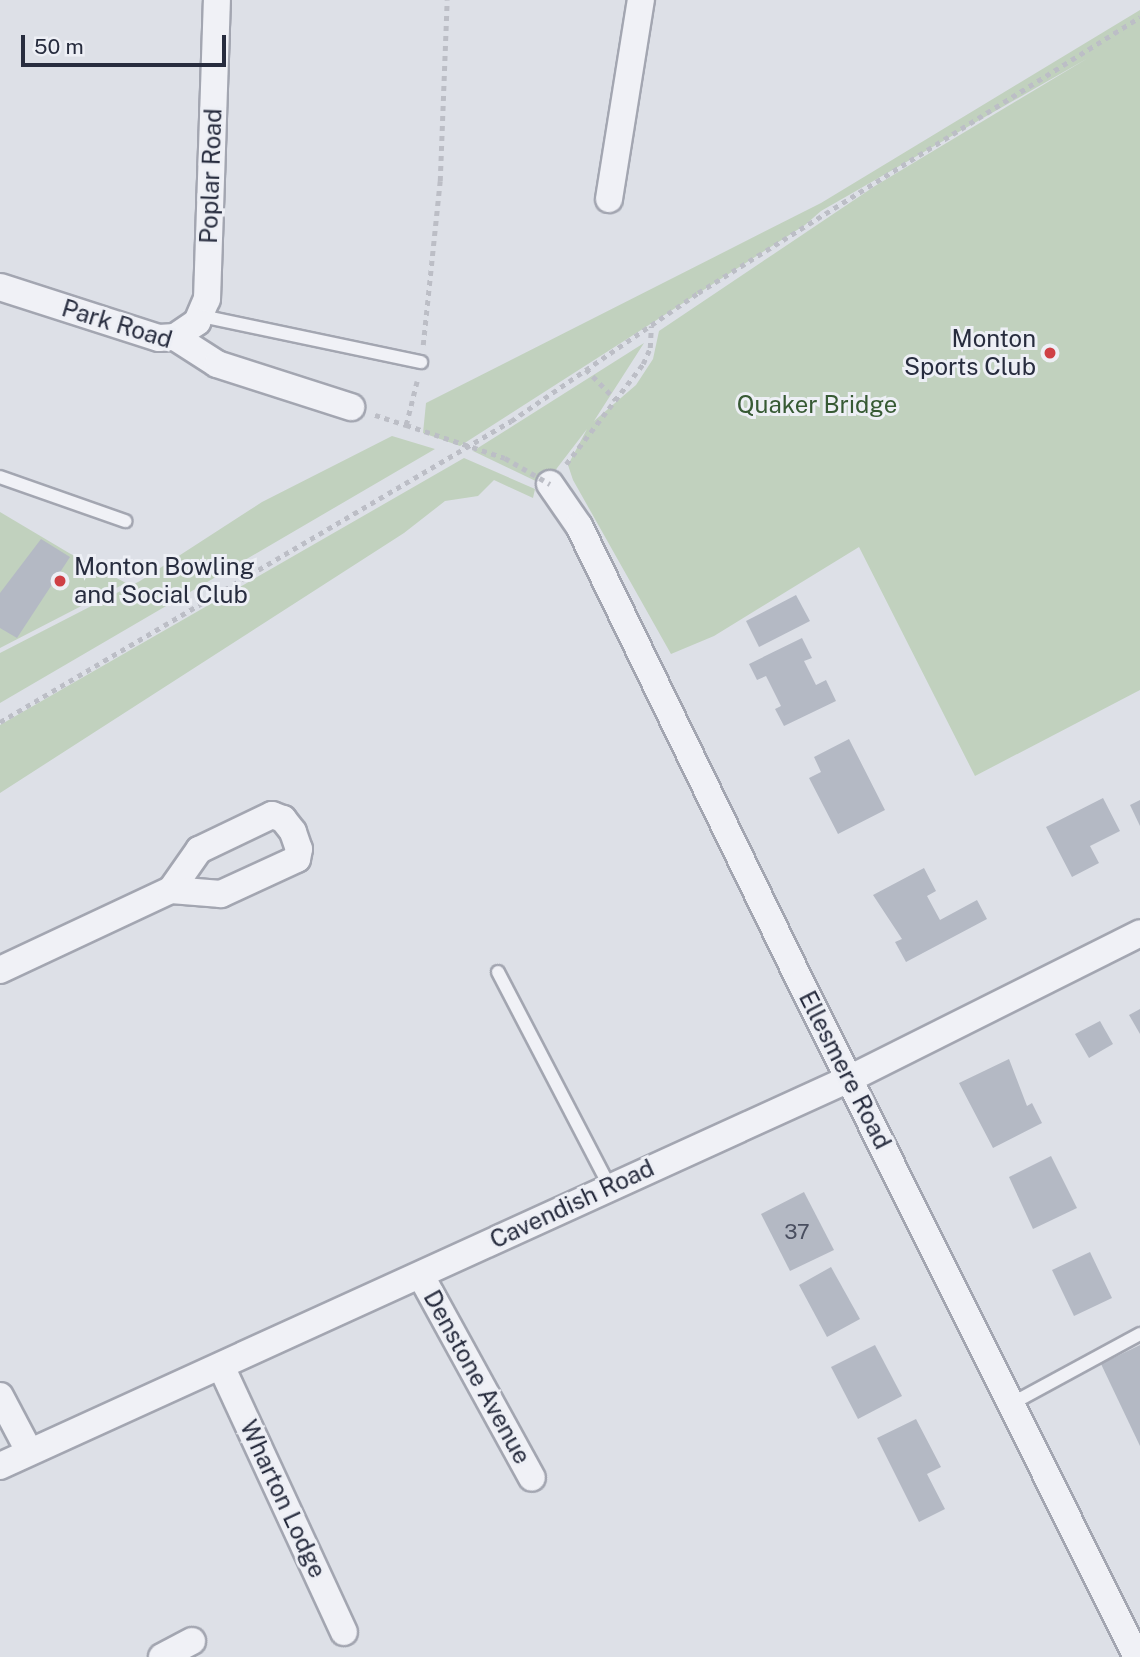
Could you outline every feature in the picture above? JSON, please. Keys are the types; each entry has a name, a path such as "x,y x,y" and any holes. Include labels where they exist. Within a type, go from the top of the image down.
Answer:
{"street":[{"name":"Poplar Road","path":"202,316 208,286 217,0"},
{"path":"609,199 641,0"},
{"name":"Park Road","path":"0,286 150,337 175,337 217,364 351,407"},
{"path":"175,337 202,316"},
{"name":"Ellesmere Road","path":"550,484 579,526 1137,1657"},
{"path":"0,970 171,890"},
{"name":"Cavendish Road","path":"0,1466 421,1276 609,1185 851,1078 1140,933"},
{"name":"Denstone Avenue","path":"421,1276 532,1478"},
{"name":"Wharton Lodge","path":"221,1366 344,1632"},
{"path":"0,1395 29,1451"},
{"path":"162,1657 192,1642"}],"lane":[{"path":"202,316 421,362"},
{"path":"0,477 125,520"},
{"path":"498,972 609,1185"},
{"path":"1012,1404 1140,1334"}],"path":[{"path":"447,0 440,181 421,362 407,425 505,458 550,484 616,400 647,355 651,326"},
{"path":"0,722 511,421 857,191 1140,17"},
{"path":"586,369 616,400"}],"green space":[{"name":"Quaker Bridge","path":"1140,10 1140,690 975,776 859,547 714,636 671,654 573,480 568,465 587,429 544,485 473,451 644,343 594,421 636,385 653,359 659,331 875,186 1088,58 821,211 805,225 460,446 423,433 426,403 821,203"},
{"path":"392,436 435,449 0,703 0,653 140,581 262,502"},
{"path":"464,458 535,489 533,498 494,480 478,496 445,501 404,533 0,793 0,725"},
{"name":"Monton Bowling and Social Club","path":"0,512 69,553 126,583 0,648"}],"building":[{"path":"41,539 70,557 17,638 0,628 0,593"},
{"path":"796,595 810,621 759,647 746,621"},
{"path":"802,638 812,658 804,661 816,685 826,680 836,701 784,726 775,709 781,706 766,676 757,680 749,664"},
{"path":"849,739 885,810 838,834 809,778 821,772 814,757"},
{"path":"1103,798 1120,831 1090,846 1099,863 1072,877 1046,827"},
{"path":"1140,800 1140,826 1130,805"},
{"path":"924,868 936,891 927,896 940,920 977,900 987,919 906,962 895,942 902,939 873,895"},
{"path":"1140,1009 1140,1034 1129,1015"},
{"path":"1100,1021 1113,1044 1089,1058 1075,1034"},
{"path":"1009,1059 1027,1106 1032,1103 1042,1123 993,1148 959,1083"},
{"path":"1051,1156 1077,1208 1033,1229 1009,1177"},
{"path":"804,1192 834,1250 790,1271 761,1214"},
{"path":"1090,1252 1112,1298 1074,1316 1052,1270"},
{"path":"831,1267 860,1319 827,1337 799,1285"},
{"path":"875,1345 902,1396 858,1419 831,1367"},
{"path":"1140,1345 1140,1446 1101,1364"},
{"path":"916,1419 941,1467 927,1474 945,1509 919,1522 877,1438"}],"place":[{"name":"Monton Sports Club","path":"1050,353"},
{"name":"Monton Bowling and Social Club","path":"60,581"}]}
